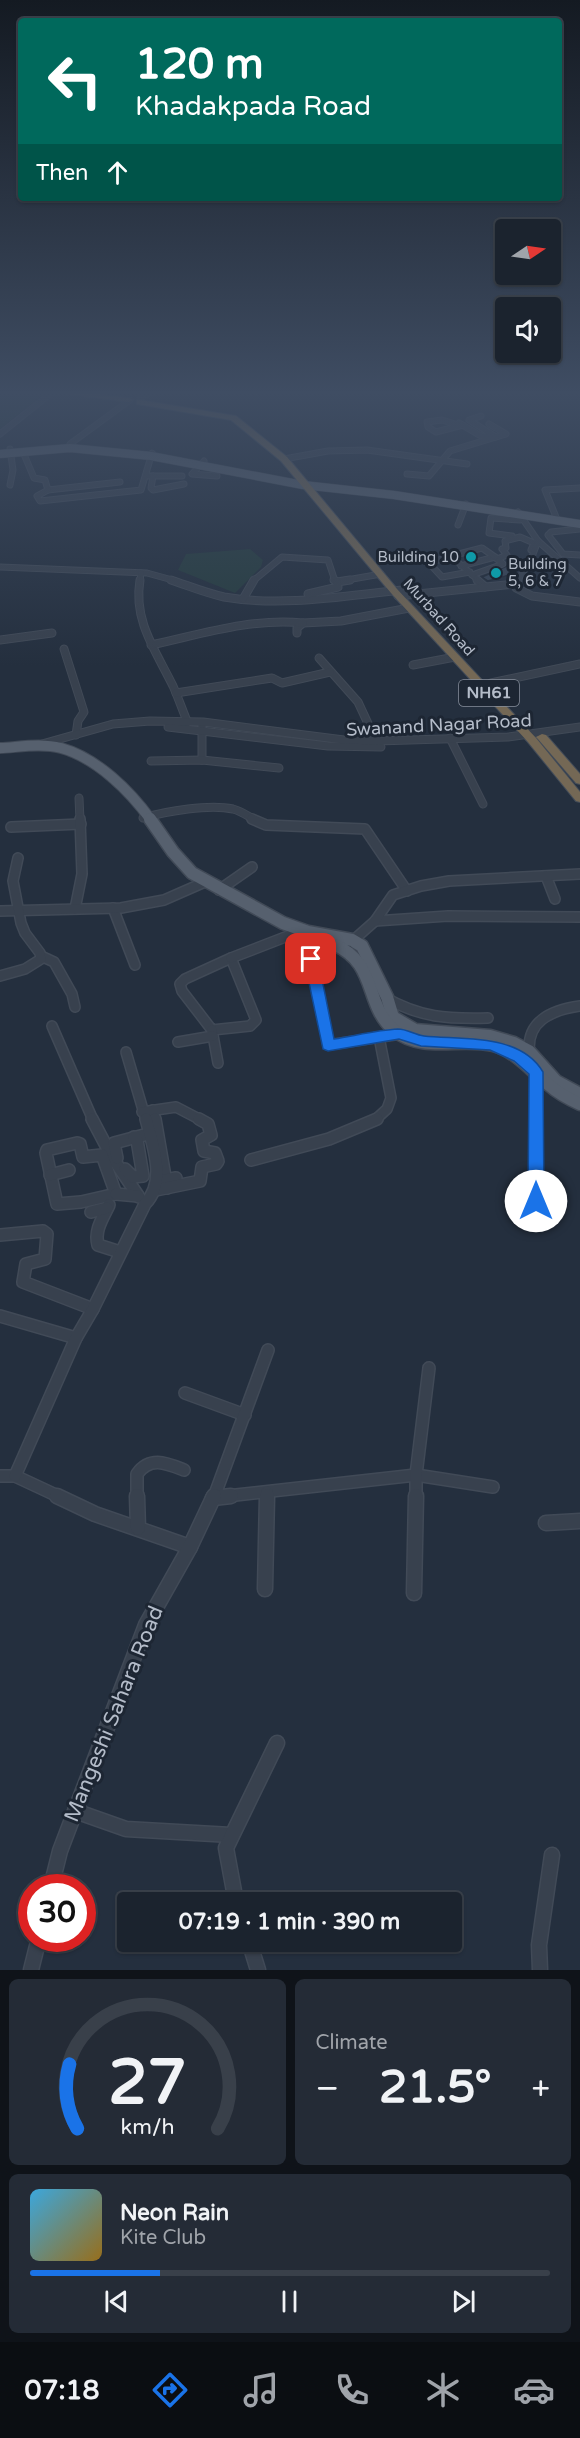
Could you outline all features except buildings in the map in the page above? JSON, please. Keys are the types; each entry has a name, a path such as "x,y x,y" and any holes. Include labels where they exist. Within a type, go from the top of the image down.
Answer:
{"highway":[{"name":"NH61","path":"307,483 400,593 442,638 492,685 578,776"},
{"name":"Murbad Road","path":"357,543 381,574 400,593 409,608 442,638 455,657 537,735 580,799"}],"main road":[{"path":"301,482 394,494 519,516 580,522"},
{"path":"519,516 556,517 580,522"},
{"path":"0,748 64,746 100,770 132,801 179,861 202,883 242,906 307,938 349,944"},
{"path":"202,883 219,890 242,906"},
{"path":"295,932 349,944 361,957 387,997 393,1017 415,1030 490,1036 514,1042 528,1051 555,1080 580,1094"},
{"path":"361,957 385,1020 400,1034 421,1041 492,1045 519,1058 555,1090 580,1104"}],"street":[{"path":"46,482 48,490"},
{"path":"120,482 48,490 37,496 40,501 171,488 172,485 184,484"},
{"path":"141,490 143,482"},
{"path":"152,489 153,482"},
{"path":"556,517 545,490 580,488"},
{"path":"458,525 465,506"},
{"path":"461,566 507,555 502,549 506,548 505,541 520,537 524,531 519,516"},
{"path":"484,585 504,580 518,572 534,543 520,537 495,535 489,531 491,518 519,516"},
{"path":"519,516 538,541 580,578"},
{"path":"580,529 548,533 550,540 566,555 580,555"},
{"path":"538,541 550,540"},
{"path":"515,584 530,562 538,541"},
{"path":"482,548 502,565 471,574 442,577 429,563 451,556 482,548"},
{"path":"244,596 254,580 284,556 328,560 334,581 337,582"},
{"path":"451,556 484,585"},
{"path":"0,567 141,573 166,576 198,590 296,601 515,584"},
{"path":"141,573 138,591 140,616 145,634 176,693 186,724"},
{"path":"337,582 381,574"},
{"path":"244,596 293,597 338,586 337,582"},
{"path":"515,584 516,588 532,596 580,602"},
{"path":"151,645 255,623 279,620 303,623 341,621 409,608"},
{"path":"297,633 297,628 303,623"},
{"path":"0,640 52,633"},
{"path":"64,649 84,712 78,721 76,735"},
{"path":"413,665 455,657"},
{"path":"319,658 358,702 378,744"},
{"path":"492,685 580,666"},
{"path":"176,693 272,678 282,683 330,672"},
{"name":"Swanand Nagar Road","path":"64,746 76,735 103,728 150,724 202,725 344,743 378,744 537,735 580,727"},
{"path":"202,725 202,760"},
{"path":"451,741 483,804"},
{"path":"151,761 202,760 279,768"},
{"path":"75,909 82,874 79,798"},
{"path":"145,817 233,809 255,823 266,825 365,829 408,891"},
{"path":"11,827 81,824"},
{"path":"18,858 13,881 25,933 41,956 54,962 72,994 75,1007"},
{"path":"219,890 252,867"},
{"path":"349,944 375,921 393,895 449,880 580,874"},
{"path":"546,876 555,899"},
{"path":"0,911 113,908 164,900 202,883"},
{"path":"113,908 135,965"},
{"path":"375,921 448,916 580,917"},
{"path":"218,1064 213,1033 182,991 180,984 184,979 231,957 295,932"},
{"path":"307,938 328,1045 415,1030"},
{"path":"0,976 25,969 37,962 41,956"},
{"path":"178,1042 254,1024 255,1020 231,957"},
{"path":"374,994 387,997 400,1006 444,1019 488,1018"},
{"path":"536,1201 536,1072 528,1051 531,1036 541,1018 561,1008 580,1006"},
{"path":"52,1026 91,1121 114,1161 142,1200"},
{"path":"251,1160 372,1122 384,1113 390,1107 391,1098 379,1037"},
{"path":"126,1052 155,1128 163,1182"},
{"path":"147,1111 176,1107 208,1124 211,1135 202,1140 204,1151 215,1153 218,1161 202,1167 200,1181 163,1182 131,1175 117,1159 113,1145 155,1128"},
{"path":"134,1137 143,1176"},
{"path":"116,1194 102,1155 83,1157 80,1144 77,1143 47,1150 57,1204 116,1194 142,1200"},
{"path":"50,1175 69,1170"},
{"path":"15,1476 76,1338 93,1309 142,1200 163,1182"},
{"path":"91,1212 108,1206 97,1232 96,1241 98,1245 120,1252"},
{"path":"0,1235 43,1231 47,1234 45,1258 26,1264 23,1282 93,1309"},
{"path":"0,1316 76,1338"},
{"name":"Mangeshi Sahara Road","path":"54,1874 60,1851 146,1625 190,1547 213,1498 268,1350"},
{"path":"414,1593 416,1475 429,1368"},
{"path":"185,1393 245,1415"},
{"path":"138,1528 137,1474 140,1469 147,1463 160,1461 184,1470"},
{"path":"213,1498 416,1475 493,1487"},
{"path":"0,1476 15,1476 95,1514 190,1547"},
{"path":"265,1589 267,1492"},
{"path":"546,1523 580,1521"},
{"path":"234,1892 226,1848 277,1743"},
{"path":"75,1811 126,1829 231,1835"},
{"path":"540,1970 539,1945 552,1855"},
{"path":"31,1970 36,1952"},
{"path":"252,1952 258,1970"}],"green space":[{"path":"250,549 263,560 261,567 235,593 178,570 186,554"}],"place":[{"name":"Building 10","path":"471,557"},
{"name":"Building 5, 6 & 7","path":"496,573"}],"route":[{"path":"311,959 328,1045 400,1034 421,1041 492,1045 519,1058 536,1072 536,1201"}]}
